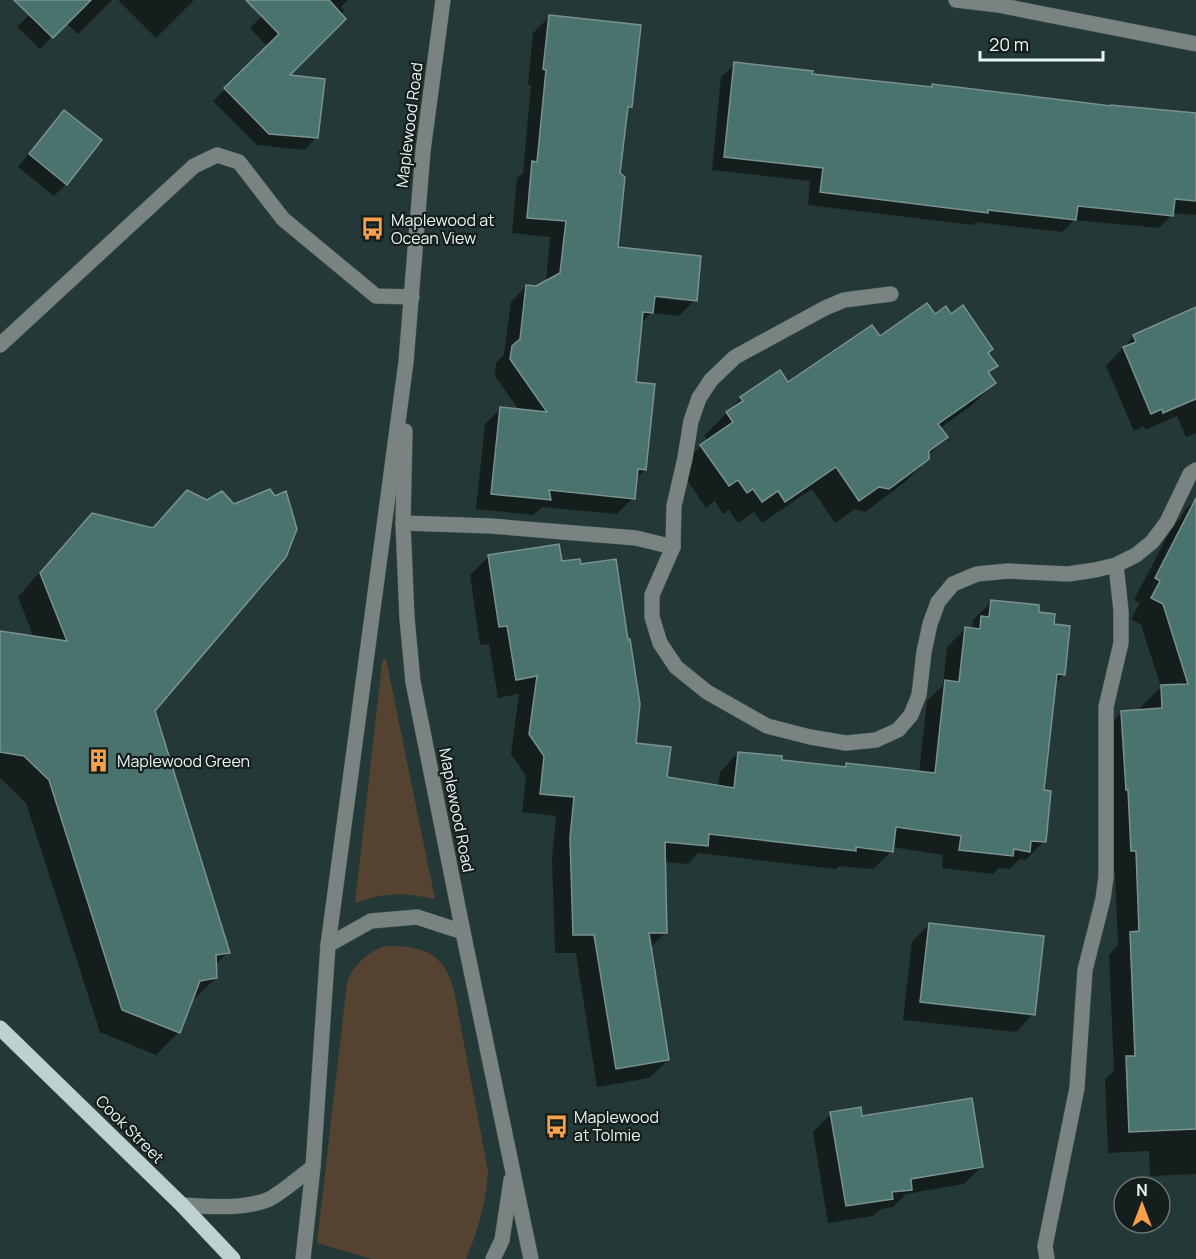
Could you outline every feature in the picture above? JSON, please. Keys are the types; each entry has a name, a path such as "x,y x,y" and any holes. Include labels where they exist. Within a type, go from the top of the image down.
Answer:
{"main road":[{"name":"Cook Street","path":"0,1028 182,1205 233,1259"}],"street":[{"name":"Maplewood Road","path":"303,1259 313,1167 328,945 406,362 423,151 443,0"},
{"path":"956,0 998,5 1196,44"},
{"path":"0,345 194,166 217,155 239,162 283,219 376,296 412,297"},
{"path":"891,294 844,300 825,308 735,357 711,380 699,398 691,421 674,506 672,547 652,595 652,617 660,643 676,668 707,692 767,726 846,743 876,740 898,730 911,715 919,695 930,624 938,602 953,584 977,574 1008,571 1068,574 1116,565 1136,555 1152,542 1167,522 1190,474 1196,470"},
{"name":"Maplewood Road","path":"406,362 404,523 407,618 413,682 531,1259"},
{"path":"404,523 491,526 636,538 672,547"},
{"path":"1047,1259 1045,1246 1077,1088 1085,970 1103,899 1106,877 1106,707 1121,644 1121,611 1116,565"},
{"path":"328,945 371,921 417,917 463,932"},
{"path":"182,1205 227,1207 269,1200 313,1167"},
{"path":"493,1259 502,1240 513,1168"}],"shaded area":[{"path":"386,659 435,899 395,894 355,903 382,664"},
{"path":"386,946 411,948 430,954 444,967 454,990 488,1171 481,1216 466,1259 372,1259 317,1243 347,983 349,976 362,960"}],"building":[{"path":"14,0 91,0 53,38"},
{"path":"246,0 329,0 346,19 290,75 325,79 318,138 269,134 224,88 279,34"},
{"path":"549,15 641,25 632,107 628,107 620,173 625,177 618,247 701,256 697,301 655,296 653,313 643,312 636,382 655,384 646,470 638,469 635,499 549,490 551,500 491,494 500,407 547,412 510,359 512,346 520,339 526,285 536,286 560,273 566,221 527,218 532,161 537,162"},
{"path":"734,62 813,71 812,74 932,87 932,84 1111,106 1196,113 1196,201 1175,199 1173,216 1078,206 1076,220 988,210 988,213 820,192 823,168 724,157"},
{"path":"64,110 102,140 67,185 29,154"},
{"path":"927,303 935,314 946,306 951,314 963,305 993,349 988,353 998,366 988,372 996,383 938,424 948,437 929,451 929,459 889,489 879,487 859,501 836,467 785,502 778,491 762,502 753,489 747,493 738,480 729,486 700,445 733,422 726,412 743,401 740,397 780,370 788,382 872,325 880,336"},
{"path":"1196,307 1196,399 1163,413 1162,409 1151,414 1123,347 1136,342 1133,335"},
{"name":"Maplewood Green","path":"270,489 275,496 286,491 297,529 286,557 155,711 230,953 216,955 217,978 200,981 180,1033 122,1010 49,780 24,756 0,752 0,631 67,641 40,573 92,513 153,528 187,490 207,500 222,491 234,504"},
{"path":"1196,498 1196,1129 1129,1132 1126,1056 1135,1056 1130,932 1139,931 1136,851 1131,851 1121,711 1162,708 1161,685 1188,684 1163,604 1151,598 1160,581 1155,578"},
{"path":"559,544 562,561 580,559 581,564 616,559 640,704 636,743 671,747 667,777 734,788 738,752 782,756 782,760 846,767 846,763 935,773 945,680 959,682 965,627 980,629 981,616 989,617 991,600 1039,605 1039,612 1055,614 1054,624 1070,626 1065,675 1057,674 1044,790 1051,791 1046,842 1031,841 1030,852 1014,849 1013,856 959,850 961,836 896,827 893,852 856,847 856,851 709,834 708,846 665,842 667,933 649,933 669,1060 616,1069 594,935 573,935 570,838 574,797 540,794 544,756 529,734 537,676 516,680 507,626 499,627 488,555"},
{"path":"929,923 1044,936 1035,1015 920,1002"},
{"path":"972,1098 983,1167 911,1179 912,1190 892,1192 893,1199 846,1206 830,1112 861,1107 862,1116"}],"place":[{"name":"Maplewood at Ocean View","path":"373,229"},
{"name":"Maplewood Green","path":"99,761"},
{"name":"Maplewood at Tolmie","path":"556,1126"}]}
